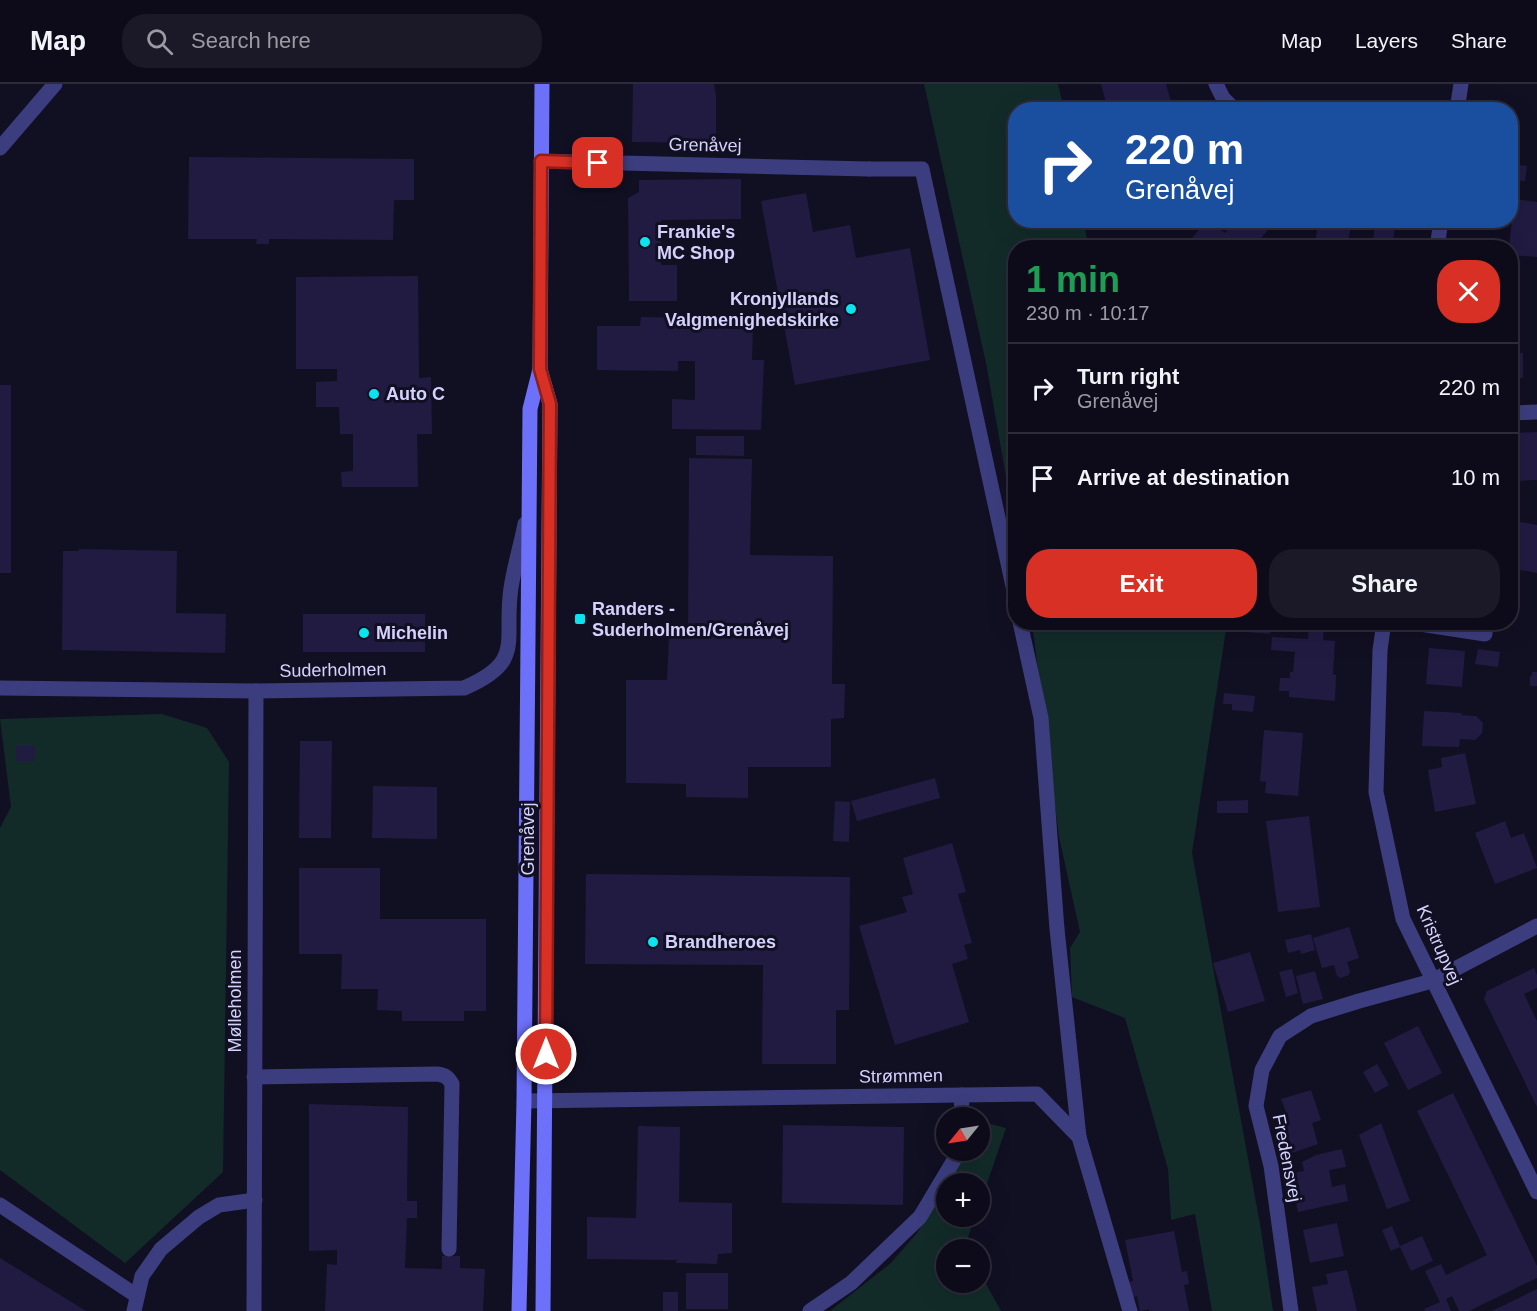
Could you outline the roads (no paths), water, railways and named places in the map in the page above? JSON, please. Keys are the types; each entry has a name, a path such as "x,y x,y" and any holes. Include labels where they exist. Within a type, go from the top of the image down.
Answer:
{"street":[{"path":"0,148 55,84"},
{"name":"Grenåvej","path":"519,1311 524,1101 530,409 540,369 542,84"},
{"path":"1216,84 1227,102"},
{"path":"1458,102 1461,84"},
{"name":"Grenåvej","path":"541,161 922,169 1008,563"},
{"name":"Grenåvej","path":"540,369 550,404 543,1311"},
{"path":"1518,413 1537,412"},
{"name":"Suderholmen","path":"0,688 256,691 464,688 482,680 495,670 504,661 510,648 511,590 529,509"},
{"path":"1022,630 1041,718 1057,929 1079,1137"},
{"name":"Kristrupvej","path":"1383,630 1380,650 1376,792 1403,919 1537,1192"},
{"path":"1459,630 1485,634 1485,630"},
{"name":"Mølleholmen","path":"254,1311 256,691"},
{"name":"Fredensvej","path":"1291,1311 1271,1166 1256,1106 1262,1070 1280,1036 1311,1016 1432,981 1537,926"},
{"path":"254,1077 437,1074 448,1078 452,1084 450,1249"},
{"name":"Strømmen","path":"524,1101 1037,1094 1079,1137 1130,1311"},
{"path":"962,1095 962,1107"},
{"path":"810,1311 851,1283 920,1218 954,1161"},
{"path":"0,1205 136,1304 142,1276 161,1249 199,1216 219,1205 255,1200"}],"place":[{"name":"Frankie's MC Shop","path":"645,242"},
{"name":"Kronjyllands Valgmenighedskirke","path":"851,309"},
{"name":"Auto C","path":"374,394"},
{"name":"Randers - Suderholmen/Grenåvej","path":"580,619"},
{"name":"Michelin","path":"364,633"},
{"name":"Brandheroes","path":"653,942"}]}
